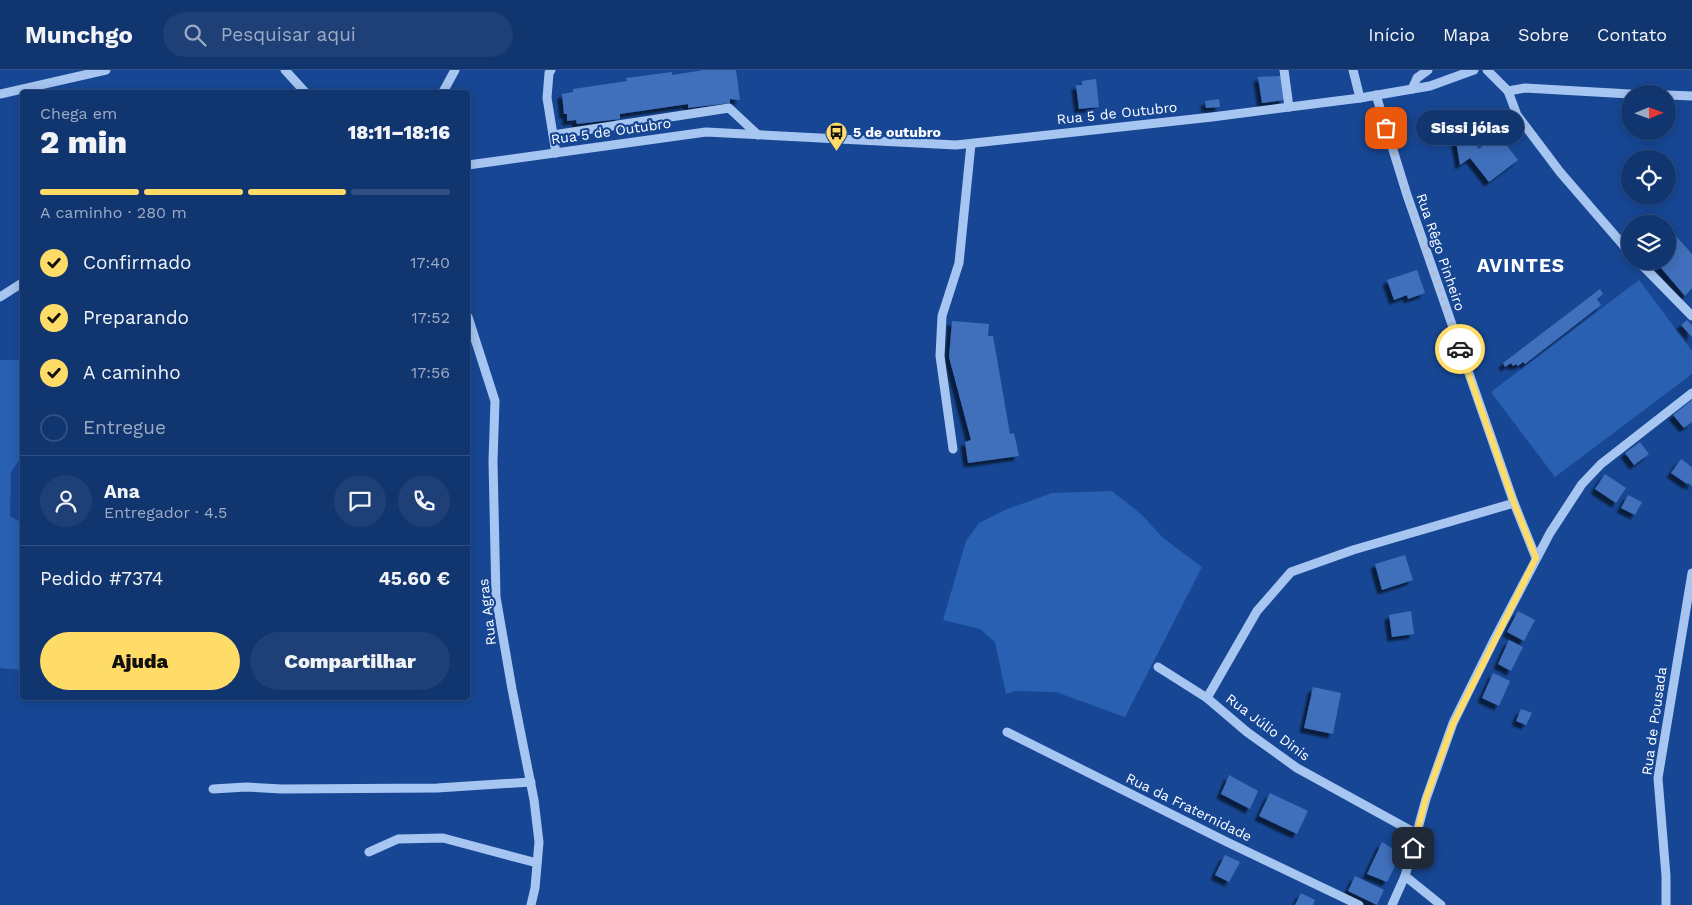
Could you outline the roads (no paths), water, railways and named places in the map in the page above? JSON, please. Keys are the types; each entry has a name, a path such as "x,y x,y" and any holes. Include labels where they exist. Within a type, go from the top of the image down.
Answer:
{"street":[{"path":"0,94 106,70"},
{"path":"285,70 303,90"},
{"path":"444,90 455,70"},
{"path":"551,70 549,73 547,98 556,153"},
{"path":"1284,70 1289,107"},
{"path":"1354,70 1360,98"},
{"path":"1412,89 1417,78 1428,70"},
{"name":"Rua 5 de Outubro","path":"470,165 706,132 956,145 971,144 1360,98 1430,86 1474,70"},
{"path":"1487,70 1508,91 1517,115 1560,172 1621,243"},
{"path":"1508,91 1525,88 1621,93"},
{"name":"Rua Rêgo Pinheiro","path":"1376,95 1407,195 1514,503 1536,558"},
{"path":"1676,95 1692,96"},
{"name":"Rua 5 de Outubro","path":"553,136 729,108 758,135"},
{"path":"953,449 940,356 942,316 959,263 971,144"},
{"path":"1648,270 1690,310"},
{"path":"0,297 20,284"},
{"name":"Rua Agras","path":"470,323 495,402 493,461 496,598 531,782 539,842 532,905"},
{"path":"1392,905 1405,876 1426,798 1453,724 1536,558 1582,484 1601,464 1692,393"},
{"path":"1207,698 1257,611 1291,572 1353,550 1514,503"},
{"name":"Rua de Pousada","path":"1666,905 1666,876 1658,778 1692,573"},
{"name":"Rua Júlio Dinis","path":"1158,667 1207,698 1247,732 1297,768 1417,834"},
{"name":"Rua da Fraternidade","path":"1007,732 1227,842 1359,905"},
{"path":"212,789 246,787 282,789 437,788 531,782"},
{"path":"369,852 398,839 443,838 537,863"},
{"path":"1405,876 1441,905"}],"place":[{"name":"Sissi jóias","path":"1386,128"},
{"name":"5 de outubro","path":"837,151"}],"district":[{"name":"AVINTES","path":"1521,265"}]}
